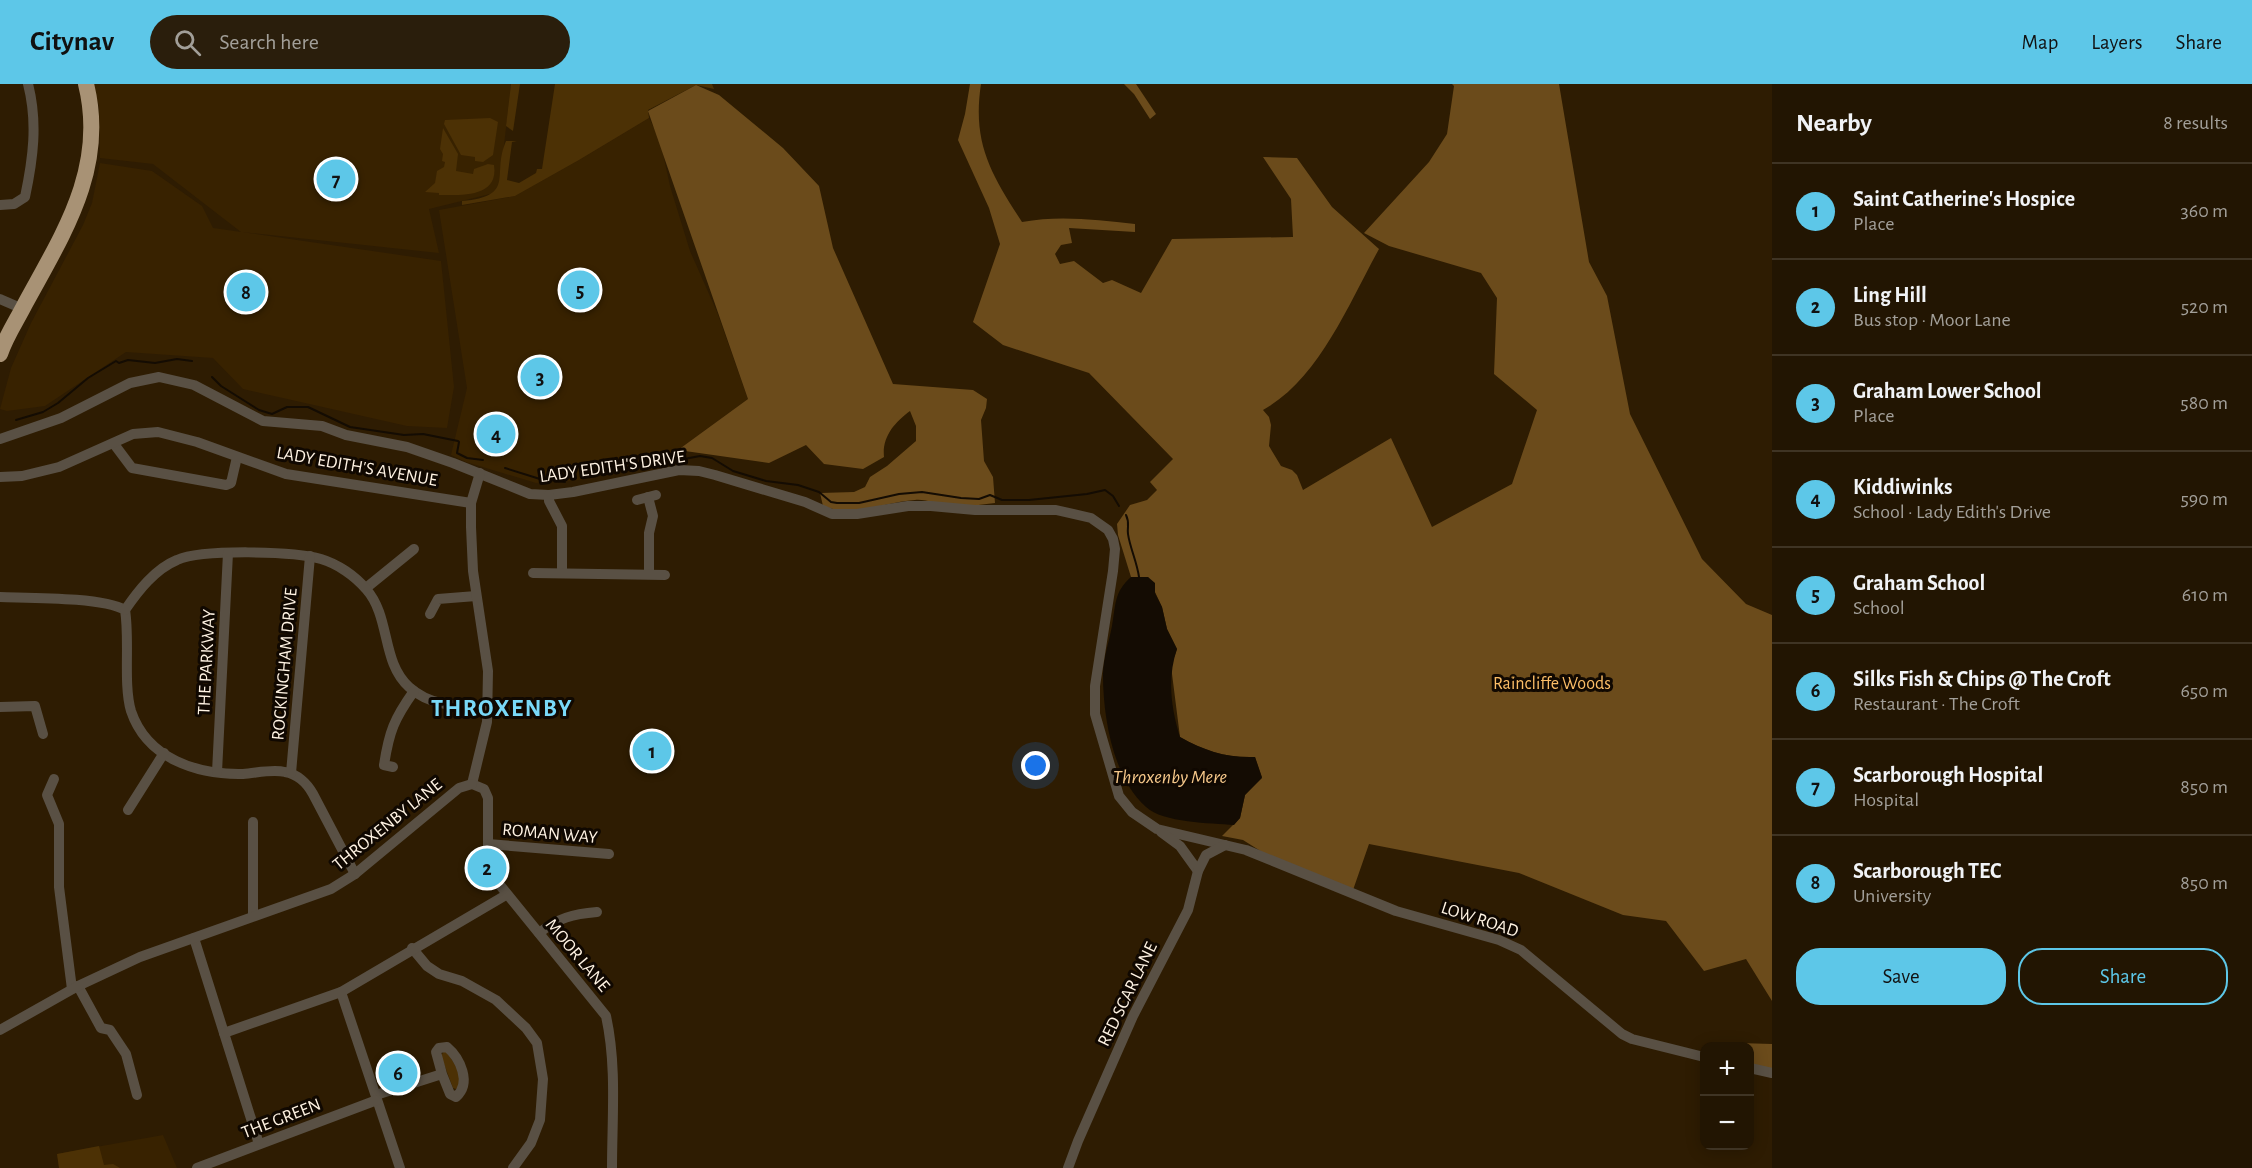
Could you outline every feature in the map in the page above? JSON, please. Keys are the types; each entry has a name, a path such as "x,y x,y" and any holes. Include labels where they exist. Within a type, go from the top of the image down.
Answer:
{"highway":[{"path":"0,336 12,304 49,245 72,192 77,173 80,129 76,84"},
{"path":"0,354 12,304 73,216 83,187 89,159 91,120 86,84"}],"street":[{"path":"0,204 14,204 25,197 34,153 32,100 28,84"},
{"name":"LADY EDITH'S DRIVE","path":"0,440 61,418 130,383 159,377 194,386 263,421 322,426 346,435 408,447 530,494 549,495 573,492 679,470 716,475 805,502 832,514 857,514 908,506 931,506 975,510 1056,510 1090,518 1108,530 1115,549 1095,686 1095,714 1119,796 1139,818 1157,829 1225,845"},
{"name":"LADY EDITH'S AVENUE","path":"0,477 22,476 58,467 133,434 158,432 197,442 286,474 471,502"},
{"path":"114,444 132,468 226,485 231,483 237,456"},
{"name":"THROXENBY LANE","path":"0,1030 75,987 140,957 331,889 355,874 459,788 472,784 487,722 488,671 472,561 471,502 480,473"},
{"path":"549,495 549,501 562,526 562,573"},
{"path":"647,497 653,516 649,533 649,574"},
{"path":"366,588 414,549"},
{"path":"125,610 157,572 175,560 201,553 310,556 335,565 366,588 376,604 399,677 414,691 426,699 440,703 486,707"},
{"name":"THE PARKWAY","path":"217,772 228,553"},
{"name":"ROCKINGHAM DRIVE","path":"291,773 310,556"},
{"path":"533,573 665,575"},
{"path":"430,614 438,599 476,596"},
{"path":"0,597 85,601 118,606 125,610"},
{"path":"125,610 128,627 130,708 142,731 164,753 183,765 241,774 276,771 291,773 309,787 355,874"},
{"path":"389,766 392,724 414,691"},
{"path":"0,707 35,706 43,734"},
{"path":"128,810 164,753"},
{"path":"54,779 47,795 59,824 59,887 75,987 101,1028 110,1030 126,1054 137,1095"},
{"name":"MOOR LANE","path":"472,784 484,789 488,798 488,844 490,867 495,879 606,1016 613,1094 612,1168"},
{"path":"253,822 253,916"},
{"path":"1157,829 1180,846 1198,871"},
{"name":"ROMAN WAY","path":"488,844 610,854"},
{"name":"RED SCAR LANE","path":"1068,1168 1078,1140 1133,1016 1188,910 1198,871 1206,855 1225,845"},
{"name":"LOW ROAD","path":"1225,845 1246,850 1396,911 1499,940 1521,950 1622,1034 1632,1039 1700,1056"},
{"path":"224,1033 341,992 412,948 506,895"},
{"path":"539,933 554,921 578,913 599,912"},
{"path":"194,938 259,1144"},
{"path":"412,948 427,966 439,974 462,981 496,1000 522,1024 537,1043 543,1078 540,1120 531,1143 513,1168"},
{"path":"341,992 400,1168"},
{"path":"1754,1069 1772,1073"},
{"name":"THE GREEN","path":"197,1168 442,1074"}],"shaded area":[{"path":"92,84 511,84 498,198 490,194 429,209 439,253 242,232 441,261 454,387 447,428 407,426 243,389 213,358 126,352 45,406 7,411 0,409 11,368 31,323 83,225 92,203 100,163 152,171 202,206 213,228 241,232 153,164 100,158 99,106"},
{"path":"511,84 520,84 513,131 506,126"},
{"path":"555,84 712,84 714,89 696,85 648,110 649,118 515,196 462,205 462,201 479,198 496,189 506,141 517,141 512,142 507,180 519,183 536,173 537,169 542,169"},
{"path":"490,118 498,122 493,155 483,162 475,161 475,157 461,155 444,124 445,120"},
{"path":"649,118 660,140 670,186 690,251 717,312 748,399 678,450 620,472 579,480 536,483 466,462 451,455 467,388 439,210 515,196"},
{"path":"443,128 458,154 456,171 473,174 474,169 488,164 494,165 491,184 485,189 458,195 425,192 435,183 437,171 444,167 445,162 442,161 443,154 440,149"},
{"path":"444,1051 447,1052 460,1073 459,1088 453,1088 441,1056"},
{"path":"163,1135 177,1168 59,1168 57,1154"},
{"path":"99,1146 104,1165 113,1164 120,1168 59,1168 57,1154"}],"green space":[{"name":"Raincliffe Woods","path":"970,84 981,84 979,124 986,157 1001,188 1022,222 1064,219 1135,224 1135,232 1069,228 1072,243 1061,245 1055,254 1060,264 1074,261 1103,283 1112,280 1141,293 1172,239 1293,237 1291,199 1263,157 1297,158 1332,207 1379,249 1331,338 1316,360 1283,396 1263,410 1269,417 1271,425 1269,446 1281,466 1292,470 1297,475 1303,490 1391,438 1432,527 1512,484 1537,410 1494,374 1497,298 1481,273 1389,246 1364,233 1429,162 1447,134 1454,86 1452,84 1559,84 1589,262 1607,296 1630,414 1702,559 1746,604 1772,615 1772,1001 1746,959 1704,971 1666,921 1623,915 1519,873 1369,844 1353,890 1273,859 1243,840 1222,836 1240,818 1245,795 1262,777 1255,757 1216,753 1180,737 1171,666 1177,649 1167,629 1162,607 1148,577 1131,577 1118,535 1117,524 1130,505 1147,500 1157,490 1150,482 1173,459 1089,373 1003,345 973,322 1000,244 989,208 958,140"},
{"path":"1124,84 1136,84 1156,114 1150,119 1134,94"},
{"path":"696,85 719,95 783,148 819,186 833,248 893,384 973,390 987,399 981,420 984,461 993,477 995,503 960,506 915,500 857,510 823,506 820,493 854,492 865,487 870,477 887,466 916,441 916,426 910,411 890,431 885,443 884,457 863,469 824,464 806,445 769,463 678,450 748,399 648,111"},
{"path":"1754,1043 1772,1044 1772,1070 1754,1066"}],"water":[{"name":"Throxenby Mere","path":"1131,577 1148,577 1155,583 1155,593 1162,607 1167,629 1177,649 1172,671 1171,693 1180,737 1216,753 1255,757 1262,778 1245,795 1240,818 1234,825 1175,819 1154,812 1135,795 1118,764 1105,709 1103,669 1117,599 1121,588"}],"waterway":[{"path":"16,420 43,412 58,403 88,378 116,361 119,363 128,360 155,363 177,359 192,361"},
{"path":"212,377 221,386 259,410 272,414 287,407 308,407 350,427 404,435 423,434 458,441 457,453 467,458 483,460"},
{"path":"668,462 700,456 712,458 733,471 766,481 798,485 819,492 831,502 837,503 859,503 899,494 922,492 961,498 979,499 990,495 1002,500 1029,500 1105,490 1113,496 1119,506"},
{"path":"623,469 658,462"},
{"path":"505,468 540,479 565,482"},
{"path":"1126,515 1129,539 1139,577"}],"place":[{"name":"Scarborough Hospital","path":"336,179"},
{"name":"Graham School","path":"580,290"},
{"name":"Scarborough TEC","path":"246,292"},
{"name":"Graham Lower School","path":"540,377"},
{"name":"Kiddiwinks","path":"496,434"},
{"name":"Saint Catherine's Hospice","path":"652,751"},
{"name":"Ling Hill","path":"487,868"},
{"name":"Silks Fish & Chips @ The Croft","path":"398,1073"}],"district":[{"name":"THROXENBY","path":"502,708"}]}
